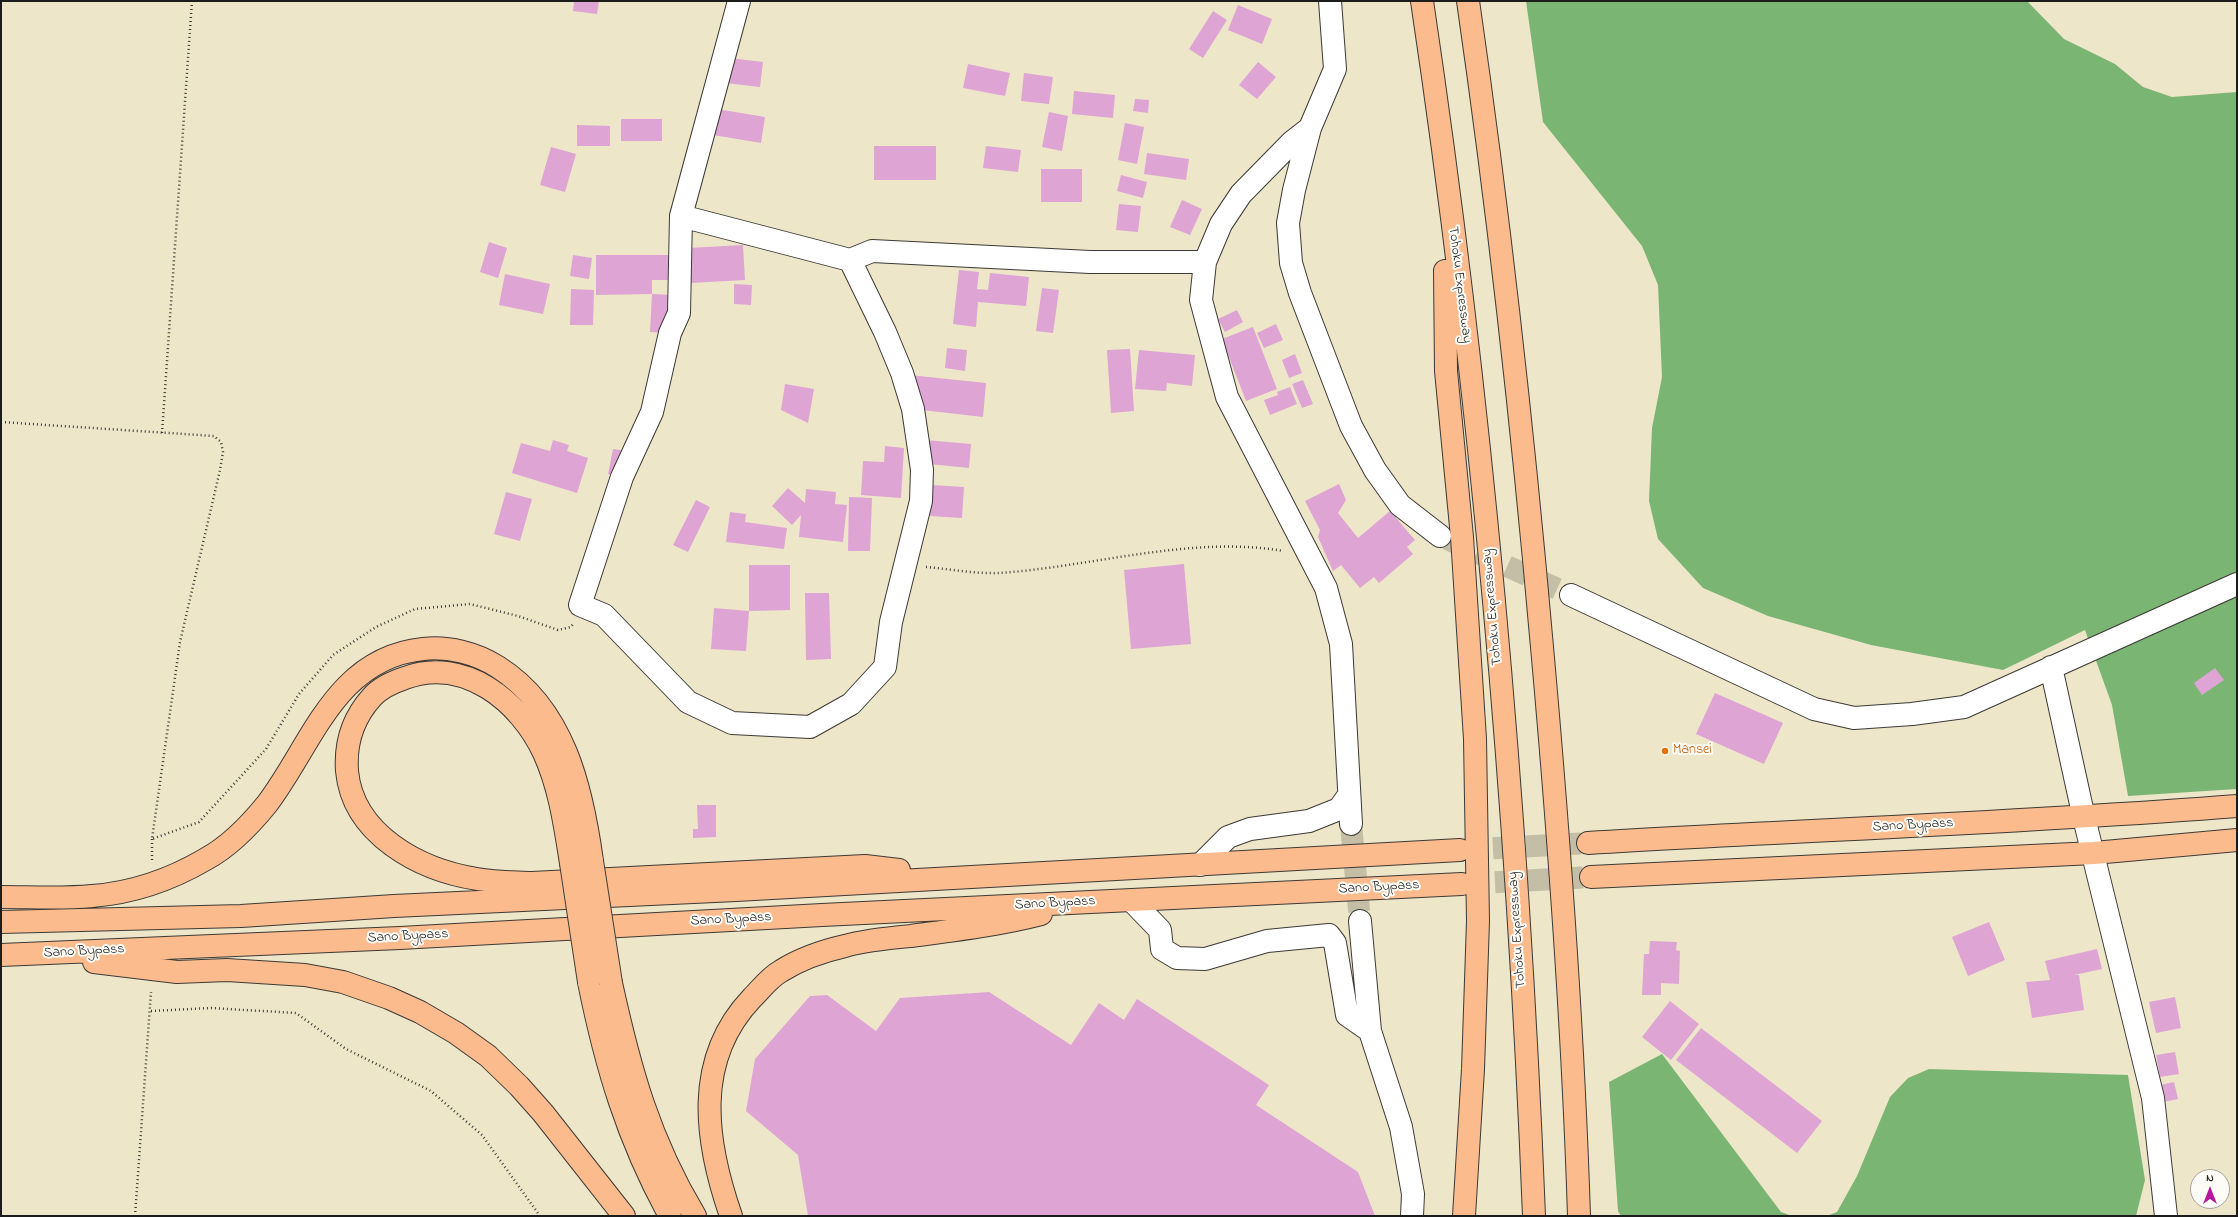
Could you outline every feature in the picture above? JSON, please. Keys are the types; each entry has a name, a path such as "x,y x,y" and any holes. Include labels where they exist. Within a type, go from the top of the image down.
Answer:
{"highway":[{"name":"Tohoku Expressway","path":"1422,1 1444,162 1469,368 1503,724 1519,938 1534,1216"},
{"path":"1468,1 1488,142 1515,364 1533,546 1565,922 1580,1216"},
{"path":"1444,162 1446,371 1462,537 1476,784 1478,921 1473,1069 1464,1216"},
{"path":"1,897 93,896 133,889 168,878 207,859 242,832 268,802 326,709 349,684 371,666 391,656 414,650 437,647 462,652 488,660 513,676 533,696 552,723 565,748 576,777 587,825 582,862 589,982 604,1048 621,1110 639,1156 670,1216"},
{"path":"695,1216 662,1156 641,1102 623,1037 611,983 582,862 544,752 529,727 516,710 498,694 479,683 460,675 437,671 416,674 392,682 372,696 359,714 348,742 346,757 348,781 356,802 367,822 386,842 410,858 453,873 477,879 532,883 865,866 966,877"},
{"name":"Sano Bypass","path":"1588,843 1746,833 2084,818 2237,806"},
{"path":"1591,877 2094,853 2237,840"},
{"path":"1,922 241,916 394,906 1200,865 1460,850"},
{"name":"Sano Bypass","path":"1,955 1462,884"},
{"path":"731,1216 712,1148 710,1090 712,1073 719,1051 740,1010 780,971 800,961 846,945 1003,924 1083,903"},
{"path":"28,954 178,972 227,970 305,974 343,982 389,998 420,1012 456,1033 488,1056 543,1113 624,1216"}],"street":[{"path":"739,1 681,216 679,313 670,333 652,412 622,477 580,605 604,615 688,702 732,723 810,727 851,704 885,667 891,622 921,501 922,470 913,409 885,332 850,260"},
{"path":"1330,1 1334,69 1310,128 1294,190 1288,223 1291,263 1300,293 1351,426 1375,470 1400,505 1440,536"},
{"path":"1310,128 1292,142 1241,194 1221,224 1205,262 1201,300 1227,397 1311,556 1326,588 1341,644 1351,824"},
{"path":"681,216 850,260 872,251 1090,262 1205,262"},
{"path":"1571,595 1814,709 1854,718 1912,714 1964,707 2237,584"},
{"path":"2051,667 2084,818 2094,853 2153,1098 2166,1216"},
{"path":"1200,865 1228,837 1250,829 1309,821 1339,809 1349,795"},
{"path":"1132,901 1160,930 1162,949 1177,958 1205,959 1267,941 1329,934 1335,943 1347,1015 1370,1031"},
{"path":"1360,921 1370,1031 1401,1127 1413,1194 1412,1216"}],"path":[{"path":"162,433 192,1"},
{"path":"1,422 214,436 221,442 223,452 180,642 152,839 152,860"},
{"path":"905,565 997,573 1062,567 1192,548 1258,546 1311,556"},
{"path":"152,839 199,822 266,749 299,694 333,655 376,627 415,609 470,604 518,616 558,630 571,627 576,618 580,605"},
{"path":"135,1216 151,992"},
{"path":"150,1011 211,1008 296,1013 346,1049 431,1091 482,1135 540,1216"}],"green space":[{"path":"1526,1 2027,1 2064,39 2115,64 2143,87 2172,97 2237,92 2237,789 2128,796 2112,705 2085,630 2003,670 1871,645 1768,616 1703,588 1658,539 1649,501 1652,428 1662,377 1658,285 1642,246 1543,122"},
{"path":"1662,1054 1781,1212 1792,1216 1621,1216 1618,1211 1609,1082"},
{"path":"1929,1069 2128,1075 2145,1180 2136,1216 1827,1216 1837,1212 1857,1176 1890,1097 1908,1078"}],"building":[{"path":"574,1 599,1 597,14 573,11"},
{"path":"1238,5 1272,19 1262,44 1228,30"},
{"path":"1213,11 1227,20 1203,58 1189,49"},
{"path":"730,58 763,62 760,87 726,83"},
{"path":"1258,62 1276,77 1257,99 1239,85"},
{"path":"968,64 1010,73 1005,96 963,88"},
{"path":"1024,73 1053,77 1049,104 1021,101"},
{"path":"1074,91 1115,95 1113,118 1072,114"},
{"path":"1135,99 1149,100 1148,113 1133,111"},
{"path":"717,109 765,117 761,143 713,135"},
{"path":"1049,112 1068,116 1062,151 1042,147"},
{"path":"621,119 662,119 662,141 621,141"},
{"path":"1125,123 1144,127 1137,164 1118,160"},
{"path":"577,125 610,126 610,146 577,146"},
{"path":"874,146 936,146 936,180 874,180"},
{"path":"986,146 1021,150 1018,172 983,168"},
{"path":"551,147 576,154 565,192 540,185"},
{"path":"1147,153 1189,159 1186,180 1144,174"},
{"path":"1041,169 1082,169 1082,202 1041,202"},
{"path":"1121,175 1147,182 1143,198 1117,191"},
{"path":"1182,200 1202,209 1190,235 1170,227"},
{"path":"1119,204 1141,206 1138,232 1116,230"},
{"path":"489,242 507,248 498,278 480,272"},
{"path":"743,245 745,280 690,283 688,248"},
{"path":"573,255 592,258 589,279 570,276"},
{"path":"596,255 669,255 669,280 652,280 652,294 596,295"},
{"path":"959,270 979,272 977,289 988,290 990,273 1029,277 1026,306 978,302 976,327 953,324"},
{"path":"505,274 550,284 543,314 499,305"},
{"path":"734,284 752,285 751,305 734,304"},
{"path":"1042,288 1059,290 1053,333 1036,331"},
{"path":"571,289 594,290 593,325 570,325"},
{"path":"652,294 673,295 670,333 650,332"},
{"path":"1237,310 1243,322 1225,332 1218,319"},
{"path":"1276,324 1283,340 1264,348 1257,333"},
{"path":"1253,327 1277,389 1246,401 1222,339"},
{"path":"947,348 967,350 965,371 945,368"},
{"path":"1130,349 1134,411 1111,413 1107,350"},
{"path":"1139,350 1195,355 1192,386 1167,383 1166,391 1135,389"},
{"path":"1295,354 1302,373 1289,378 1282,360"},
{"path":"909,375 986,383 983,417 913,409"},
{"path":"1303,380 1313,404 1302,408 1292,384"},
{"path":"785,384 814,389 808,423 781,410"},
{"path":"1290,387 1297,404 1270,415 1264,400 1278,395 1277,392"},
{"path":"553,440 569,445 567,451 588,458 577,493 512,473 521,443 550,451"},
{"path":"925,440 971,444 969,468 929,464"},
{"path":"885,446 904,448 901,498 861,495 863,461 884,462"},
{"path":"613,449 627,451 622,477 608,474"},
{"path":"1339,484 1346,500 1338,513 1358,538 1390,511 1415,540 1407,547 1413,554 1379,583 1374,577 1360,588 1341,565 1333,571 1318,537 1320,530 1305,501"},
{"path":"931,485 964,487 962,518 930,516"},
{"path":"788,488 805,503 806,489 836,492 835,504 847,505 843,542 799,537 801,515 792,525 772,506"},
{"path":"506,492 532,499 520,541 494,534"},
{"path":"849,497 872,498 870,551 848,551"},
{"path":"696,500 710,507 688,552 673,545"},
{"path":"730,512 746,514 745,522 787,528 784,549 726,542"},
{"path":"1184,564 1191,644 1131,649 1124,570"},
{"path":"749,565 790,565 790,610 749,611"},
{"path":"805,593 829,593 831,659 806,660"},
{"path":"714,608 749,611 746,651 711,649"},
{"path":"2215,668 2224,680 2202,695 2194,683"},
{"path":"1715,693 1783,723 1764,764 1696,734"},
{"path":"697,805 716,805 716,837 693,838 693,829 698,829"},
{"path":"1989,922 2005,960 1968,976 1952,937"},
{"path":"1650,941 1677,942 1676,950 1680,951 1679,984 1661,983 1661,995 1642,995 1644,954 1649,954"},
{"path":"2097,949 2102,969 2074,975 2079,975 2084,1010 2032,1018 2026,982 2050,980 2045,961"},
{"path":"989,992 1071,1045 1099,1003 1124,1020 1137,999 1269,1085 1256,1105 1358,1172 1375,1216 808,1216 798,1155 746,1111 755,1059 810,996 827,995 876,1031 900,998"},
{"path":"2175,997 2181,1028 2156,1033 2149,1002"},
{"path":"1670,1001 1699,1024 1671,1060 1642,1037"},
{"path":"1701,1028 1822,1121 1797,1153 1676,1060"},
{"path":"2175,1052 2179,1074 2160,1077 2156,1055"},
{"path":"2174,1082 2178,1099 2163,1102 2160,1085"}],"tunnel":[{"path":"1447,539 1571,595"},
{"path":"1351,824 1360,921"},
{"path":"1460,850 1588,843"},
{"path":"1462,884 1591,877"}],"place":[{"name":"Mansei","path":"1665,751"}]}
